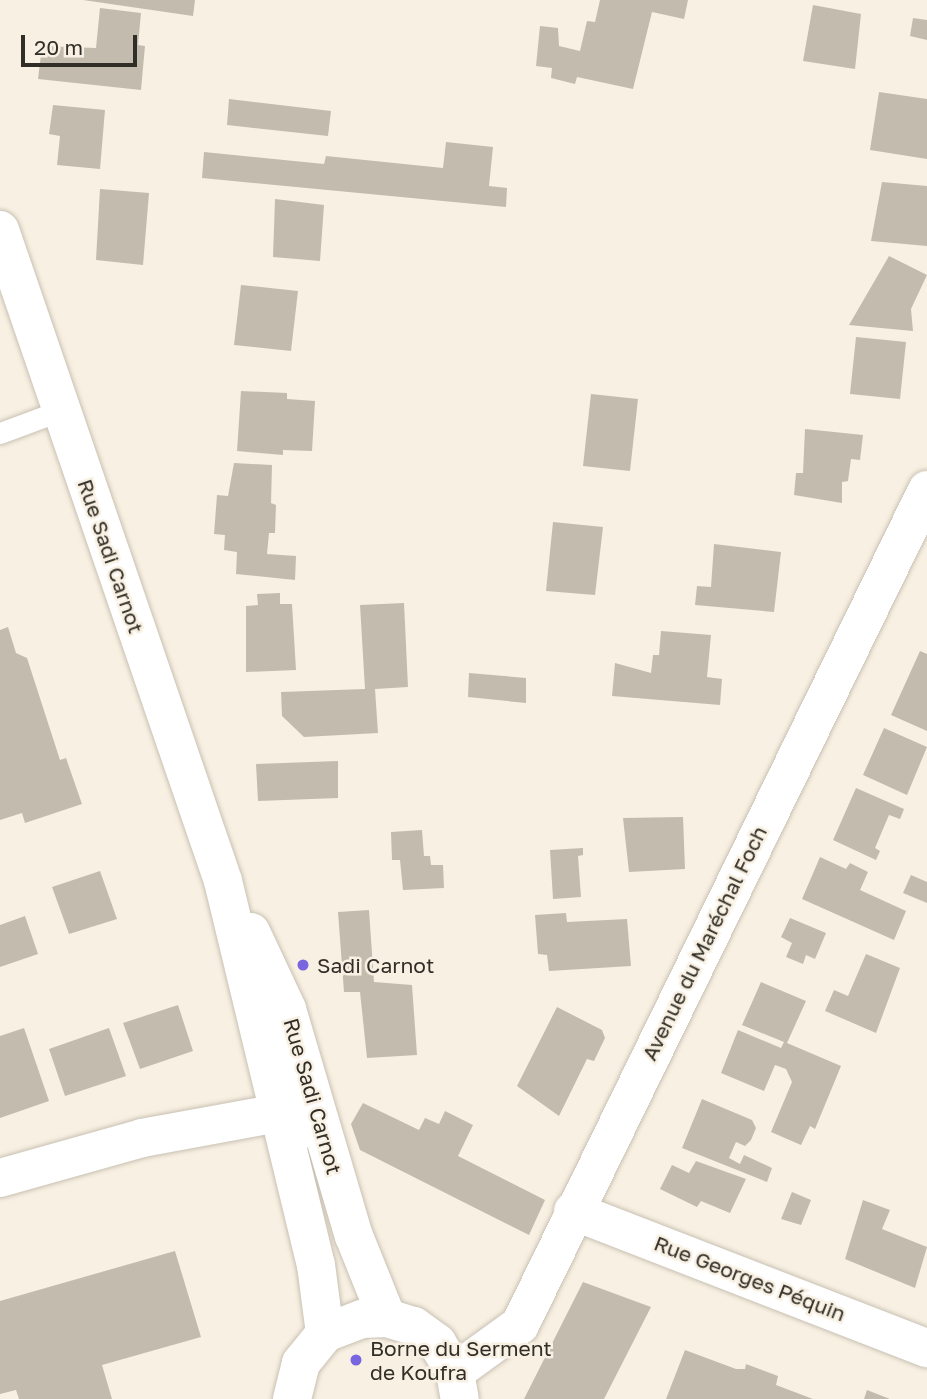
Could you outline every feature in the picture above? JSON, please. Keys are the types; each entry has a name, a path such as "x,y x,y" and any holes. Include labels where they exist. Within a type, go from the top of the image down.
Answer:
{"main road":[{"name":"Rue Sadi Carnot","path":"0,230 223,881 316,1265 325,1334"},
{"name":"Avenue du Maréchal Foch","path":"457,1385 520,1325 573,1211 927,490"},
{"name":"Rue Sadi Carnot","path":"223,881 287,1009 354,1236 387,1318"},
{"path":"0,1178 142,1138 278,1113 301,1121 354,1236"},
{"name":"Rue Georges Péquin","path":"573,1211 927,1348"},
{"path":"292,1399 301,1363 325,1334 362,1319 387,1318 414,1326 437,1343 457,1385"}],"lane":[{"path":"0,433 62,410"}],"building":[{"path":"83,0 195,0 193,16"},
{"path":"600,0 688,0 684,19 652,12 633,89 577,77 575,84 551,78 552,68 536,66 540,26 558,28 559,46 580,51 587,21 595,22"},
{"path":"813,5 861,14 855,69 803,61"},
{"path":"100,8 141,13 138,45 145,46 141,90 38,79 42,46 96,48"},
{"path":"913,18 927,20 927,40 910,36"},
{"path":"879,92 927,99 927,159 870,150"},
{"path":"229,99 331,111 328,136 227,125"},
{"path":"53,105 105,110 100,169 57,165 60,136 49,134"},
{"path":"446,142 493,147 489,186 507,188 506,207 202,178 204,152 324,164 326,156 443,168"},
{"path":"882,182 927,186 927,246 871,241"},
{"path":"100,189 149,193 143,265 96,260"},
{"path":"275,199 324,205 320,261 273,257"},
{"path":"889,256 927,275 911,309 913,331 849,325"},
{"path":"241,285 298,291 291,351 234,345"},
{"path":"856,337 906,342 900,399 850,394"},
{"path":"241,391 287,393 287,399 315,401 312,451 283,450 283,455 237,451"},
{"path":"591,394 638,399 630,471 583,466"},
{"path":"805,429 863,435 860,460 851,459 848,481 842,482 842,503 794,495 796,473 803,473"},
{"path":"234,463 272,465 271,503 276,505 275,533 269,533 267,554 296,556 295,580 236,574 237,552 224,550 225,535 214,534 217,495 228,496"},
{"path":"553,522 603,527 595,595 546,591"},
{"path":"714,544 781,552 774,612 695,605 697,586 711,587"},
{"path":"280,593 280,604 292,604 296,670 246,672 246,606 258,605 257,594"},
{"path":"404,603 408,687 375,689 378,733 304,737 282,716 281,692 365,689 360,605"},
{"path":"8,627 16,653 27,658 60,760 66,758 82,804 25,823 22,813 0,820 0,630"},
{"path":"661,631 711,635 707,677 722,679 720,705 612,696 615,663 651,673 653,655 659,655"},
{"path":"920,651 927,654 927,731 891,715"},
{"path":"469,673 526,678 526,703 468,697"},
{"path":"884,728 927,747 907,795 863,775"},
{"path":"338,761 338,798 258,801 256,764"},
{"path":"856,788 904,809 900,819 889,815 875,848 880,851 876,860 833,840"},
{"path":"683,817 685,869 629,872 623,818"},
{"path":"422,830 424,856 430,856 431,865 443,865 444,888 403,890 400,860 392,860 391,832"},
{"path":"583,848 583,855 578,856 581,897 553,899 550,850"},
{"path":"820,857 846,869 850,863 868,872 860,890 906,911 894,940 802,899"},
{"path":"100,871 117,919 69,934 52,887"},
{"path":"911,875 927,882 927,903 903,893"},
{"path":"369,910 374,982 412,985 417,1055 367,1058 360,992 344,992 338,912"},
{"path":"566,913 567,922 627,919 631,966 549,971 547,955 538,954 535,915"},
{"path":"25,916 38,954 0,967 0,925"},
{"path":"790,918 826,933 815,959 806,955 803,964 786,957 792,943 781,937"},
{"path":"866,954 900,968 876,1033 825,1011 834,990 848,996"},
{"path":"761,982 806,1001 787,1043 841,1066 815,1129 810,1126 801,1145 771,1132 792,1082 786,1069 775,1065 764,1091 721,1073 738,1030 781,1048 784,1042 742,1025"},
{"path":"178,1005 193,1051 140,1069 123,1023"},
{"path":"557,1007 602,1030 605,1038 594,1061 587,1059 559,1116 517,1086"},
{"path":"24,1028 49,1101 0,1118 0,1036"},
{"path":"109,1028 126,1076 65,1096 49,1049"},
{"path":"702,1099 752,1120 756,1128 751,1140 745,1146 736,1142 729,1158 740,1164 744,1155 772,1168 767,1182 682,1148"},
{"path":"363,1103 419,1130 425,1118 439,1124 445,1111 473,1125 458,1156 545,1200 529,1235 360,1150 351,1124"},
{"path":"696,1161 746,1179 730,1213 701,1201 697,1207 660,1189 672,1165 689,1173"},
{"path":"792,1192 811,1200 801,1225 781,1219"},
{"path":"863,1200 890,1210 882,1229 927,1247 915,1288 845,1259"},
{"path":"175,1251 201,1337 102,1365 112,1399 19,1399 16,1390 0,1394 0,1301"},
{"path":"583,1282 651,1307 604,1399 524,1399"},
{"path":"685,1350 736,1369 745,1369 746,1364 778,1376 776,1385 813,1399 666,1399"},
{"path":"867,1390 890,1399 864,1399"}],"place":[{"name":"Sadi Carnot","path":"303,965"},
{"name":"Borne du Serment de Koufra","path":"356,1360"}]}
